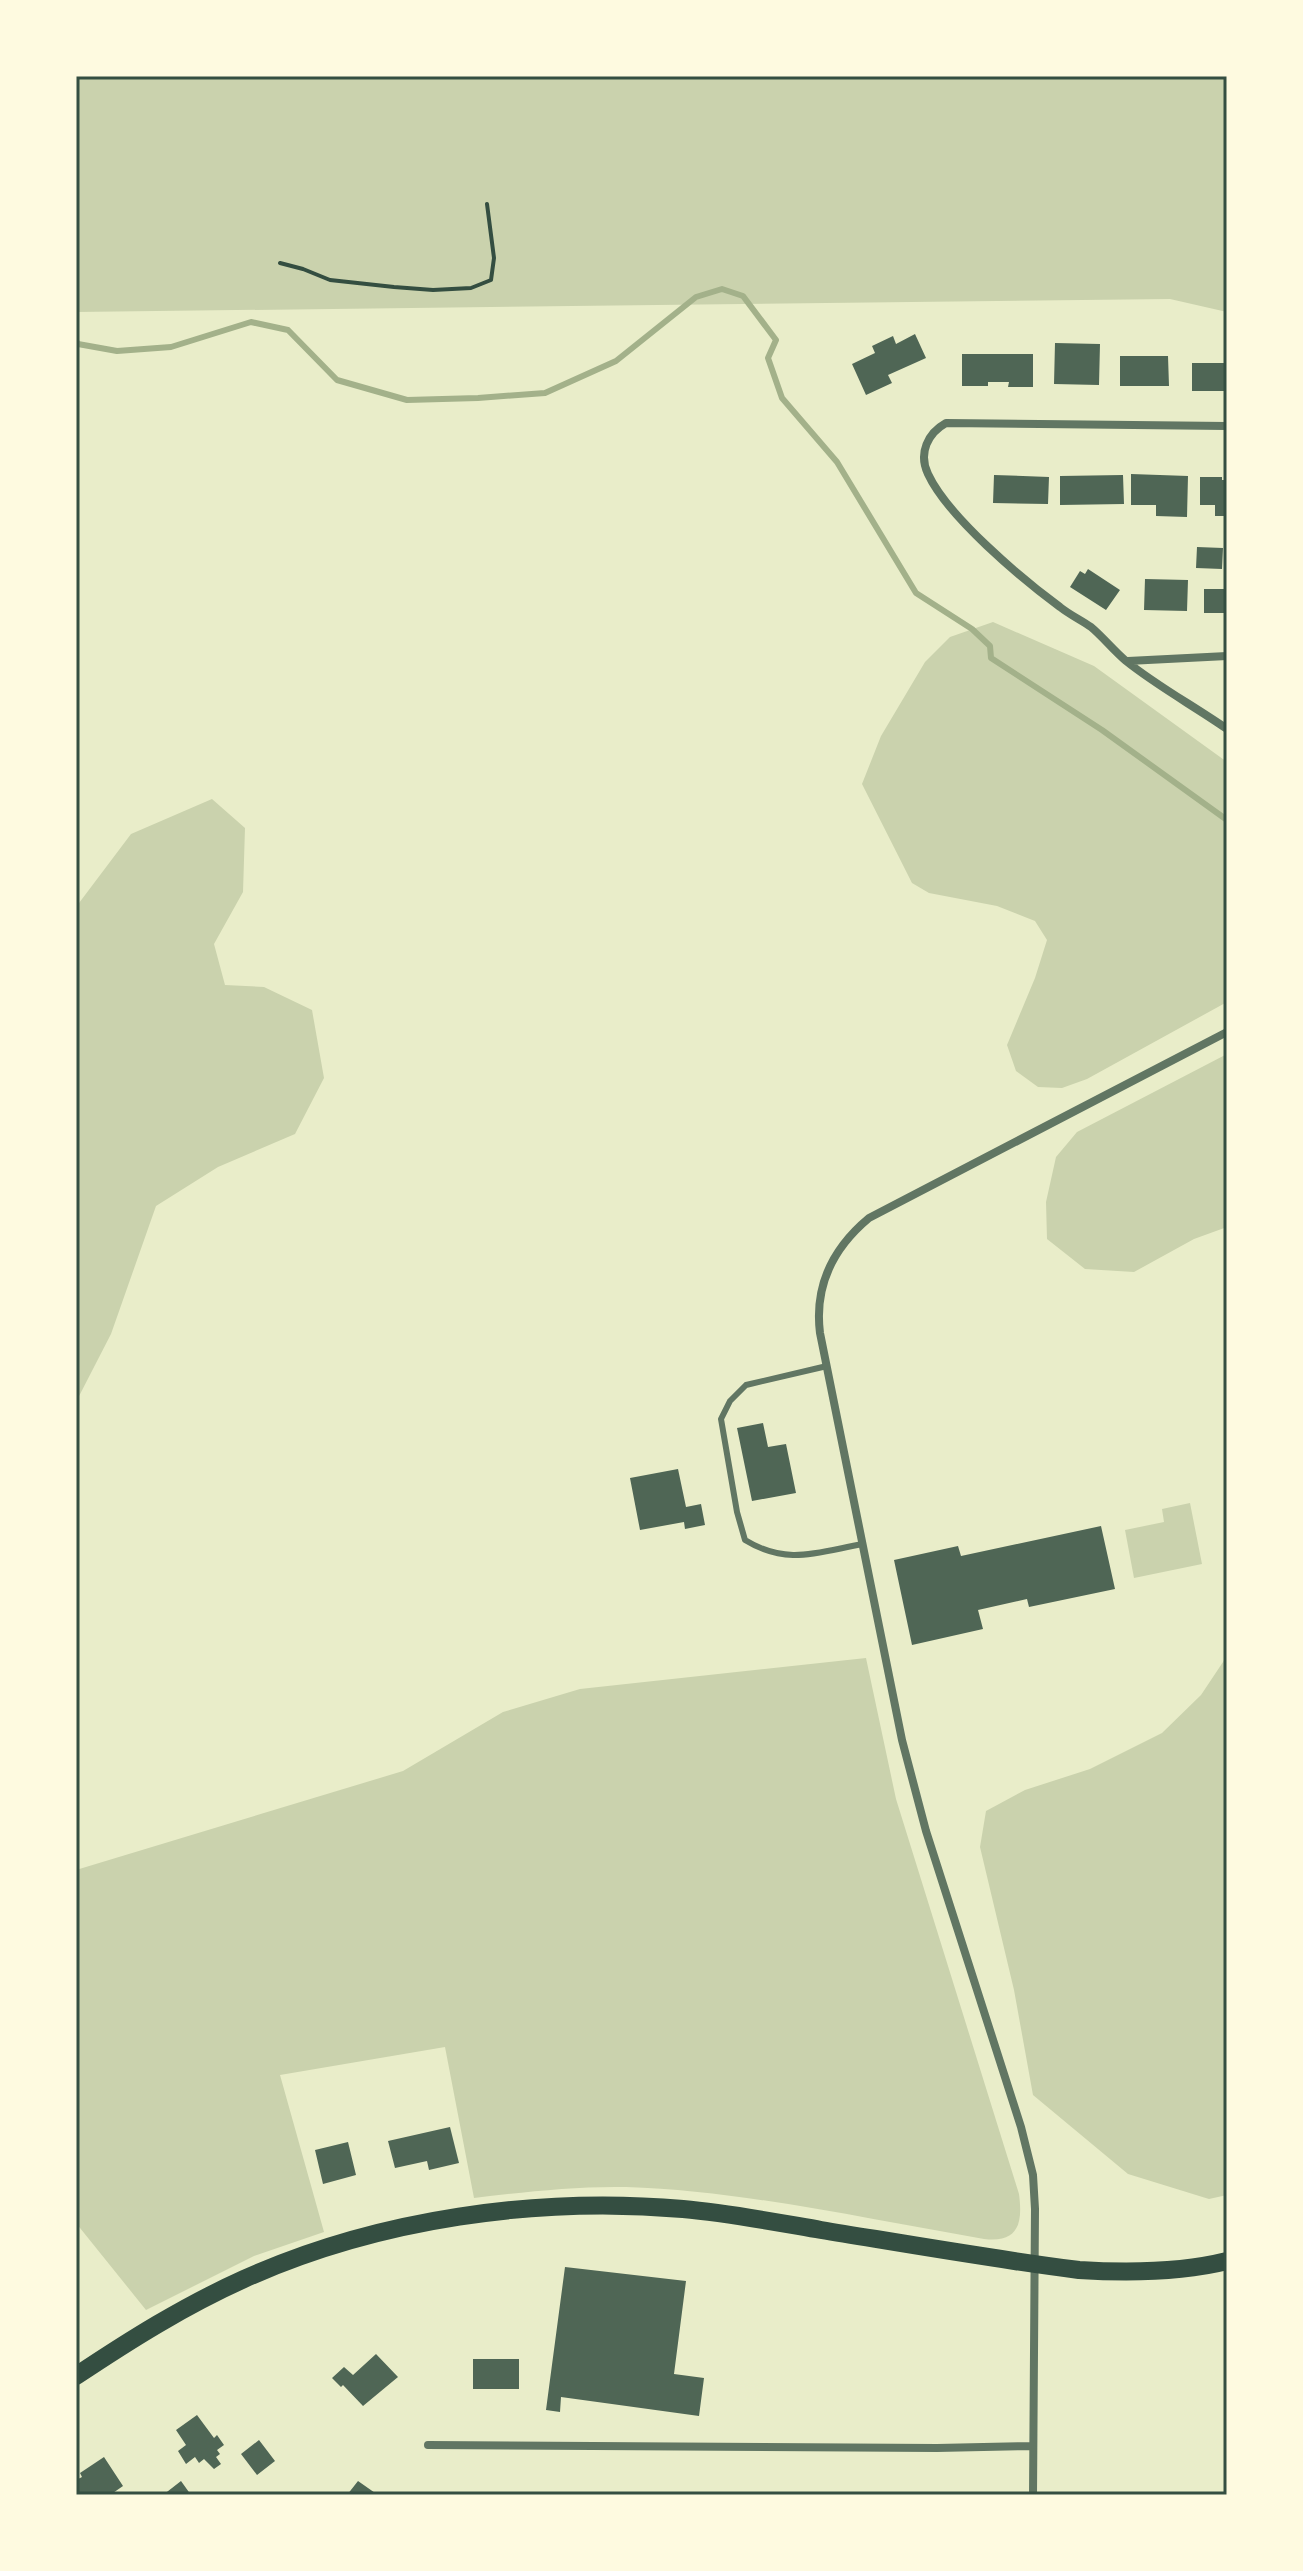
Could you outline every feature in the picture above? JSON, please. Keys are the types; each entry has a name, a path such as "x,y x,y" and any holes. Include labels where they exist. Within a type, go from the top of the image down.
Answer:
{"main road":[{"path":"76,2376 186,2307 246,2278 302,2257 387,2232 435,2222 552,2206 632,2205 733,2215 1036,2265 1121,2272 1193,2267 1227,2261"}],"street":[{"path":"1227,426 946,423 936,428 926,444 924,459 927,473 976,535 1060,607 1092,628 1127,661 1227,729"},
{"path":"1127,661 1227,656"},
{"path":"1033,2495 1036,2265 1033,2175 1021,2127 926,1831 902,1740 827,1366 819,1323 819,1299 825,1275 843,1243 869,1218 1227,1032"},
{"path":"428,2445 1033,2446"}],"lane":[{"path":"827,1366 746,1385 730,1401 721,1419 737,1512 745,1540 776,1554 789,1557 863,1544"}],"path":[{"path":"280,263 330,280 433,290 471,288 491,280 494,258 487,204"}],"green space":[{"path":"76,76 1227,76 1227,312 1170,299 76,312"},
{"path":"993,622 1094,666 1227,762 1227,1002 1087,1079 1062,1088 1038,1087 1016,1071 1007,1045 1047,940 1035,921 997,906 929,893 912,883 862,784 881,736 925,662 950,637"},
{"path":"212,799 245,828 243,892 214,944 225,985 264,987 312,1010 324,1078 295,1134 218,1167 156,1206 111,1334 76,1402 76,907 131,834"},
{"path":"1227,1054 1227,1227 1194,1239 1134,1272 1085,1269 1047,1239 1046,1202 1056,1157 1077,1132"},
{"path":"1190,1503 1202,1564 1134,1578 1125,1530 1164,1522 1162,1509"},
{"path":"1227,1656 1227,2195 1209,2199 1128,2174 1033,2095 1014,1990 980,1847 986,1811 1025,1790 1090,1769 1162,1733 1201,1695"},
{"path":"866,1658 896,1799 1019,2194 1019,2222 1011,2234 1004,2238 984,2239 806,2207 671,2190 588,2187 474,2198 445,2047 280,2075 324,2232 254,2256 146,2310 76,2223 76,1870 403,1771 503,1712 580,1689"}],"building":[{"path":"915,334 926,358 888,375 892,383 866,395 852,364 875,353 872,346 893,336 896,344"},
{"path":"1055,343 1100,344 1099,385 1054,384"},
{"path":"962,354 1033,354 1033,387 1008,387 1009,382 962,386"},
{"path":"1120,356 1168,356 1169,386 1120,386"},
{"path":"1192,363 1227,363 1227,391 1192,391"},
{"path":"1131,474 1188,476 1187,517 1156,516 1156,505 1131,505"},
{"path":"994,475 1049,477 1048,504 993,503"},
{"path":"1123,475 1124,504 1060,505 1060,476"},
{"path":"1200,477 1222,477 1222,480 1227,480 1227,516 1215,516 1215,505 1200,505"},
{"path":"1197,547 1223,548 1222,569 1196,568"},
{"path":"1088,569 1120,590 1106,610 1070,587 1080,571 1085,574"},
{"path":"1145,579 1188,580 1187,611 1144,610"},
{"path":"1204,589 1227,589 1227,613 1204,613"},
{"path":"763,1423 768,1447 786,1444 796,1493 752,1501 737,1428"},
{"path":"678,1469 686,1507 701,1504 705,1525 685,1529 684,1522 640,1530 630,1478"},
{"path":"1101,1526 1115,1589 1029,1607 1027,1599 978,1610 983,1629 912,1645 894,1560 958,1546 961,1556"},
{"path":"450,2127 459,2163 429,2170 427,2161 395,2168 388,2141"},
{"path":"348,2142 356,2175 323,2184 315,2150"},
{"path":"565,2267 686,2281 674,2374 704,2378 699,2416 561,2397 560,2412 546,2410"},
{"path":"376,2354 398,2377 363,2406 332,2378 344,2367 353,2375"},
{"path":"473,2359 519,2359 519,2389 473,2389"},
{"path":"197,2415 214,2438 217,2435 224,2445 217,2450 220,2454 216,2457 221,2464 214,2469 204,2459 199,2463 195,2457 186,2464 178,2451 186,2445 176,2430"},
{"path":"259,2440 275,2461 257,2475 241,2454"},
{"path":"104,2457 123,2486 110,2495 76,2495 76,2480 82,2477 80,2473"},
{"path":"181,2481 191,2495 163,2495"},
{"path":"358,2481 378,2495 347,2495"}],"waterway":[{"path":"76,341 78,344 117,351 171,347 251,322 288,330 337,380 407,400 478,398 545,393 616,361 696,297 722,289 743,296 776,340 768,358 782,398 837,462 916,593 972,629 990,646 991,658 1102,730 1227,820"}]}
